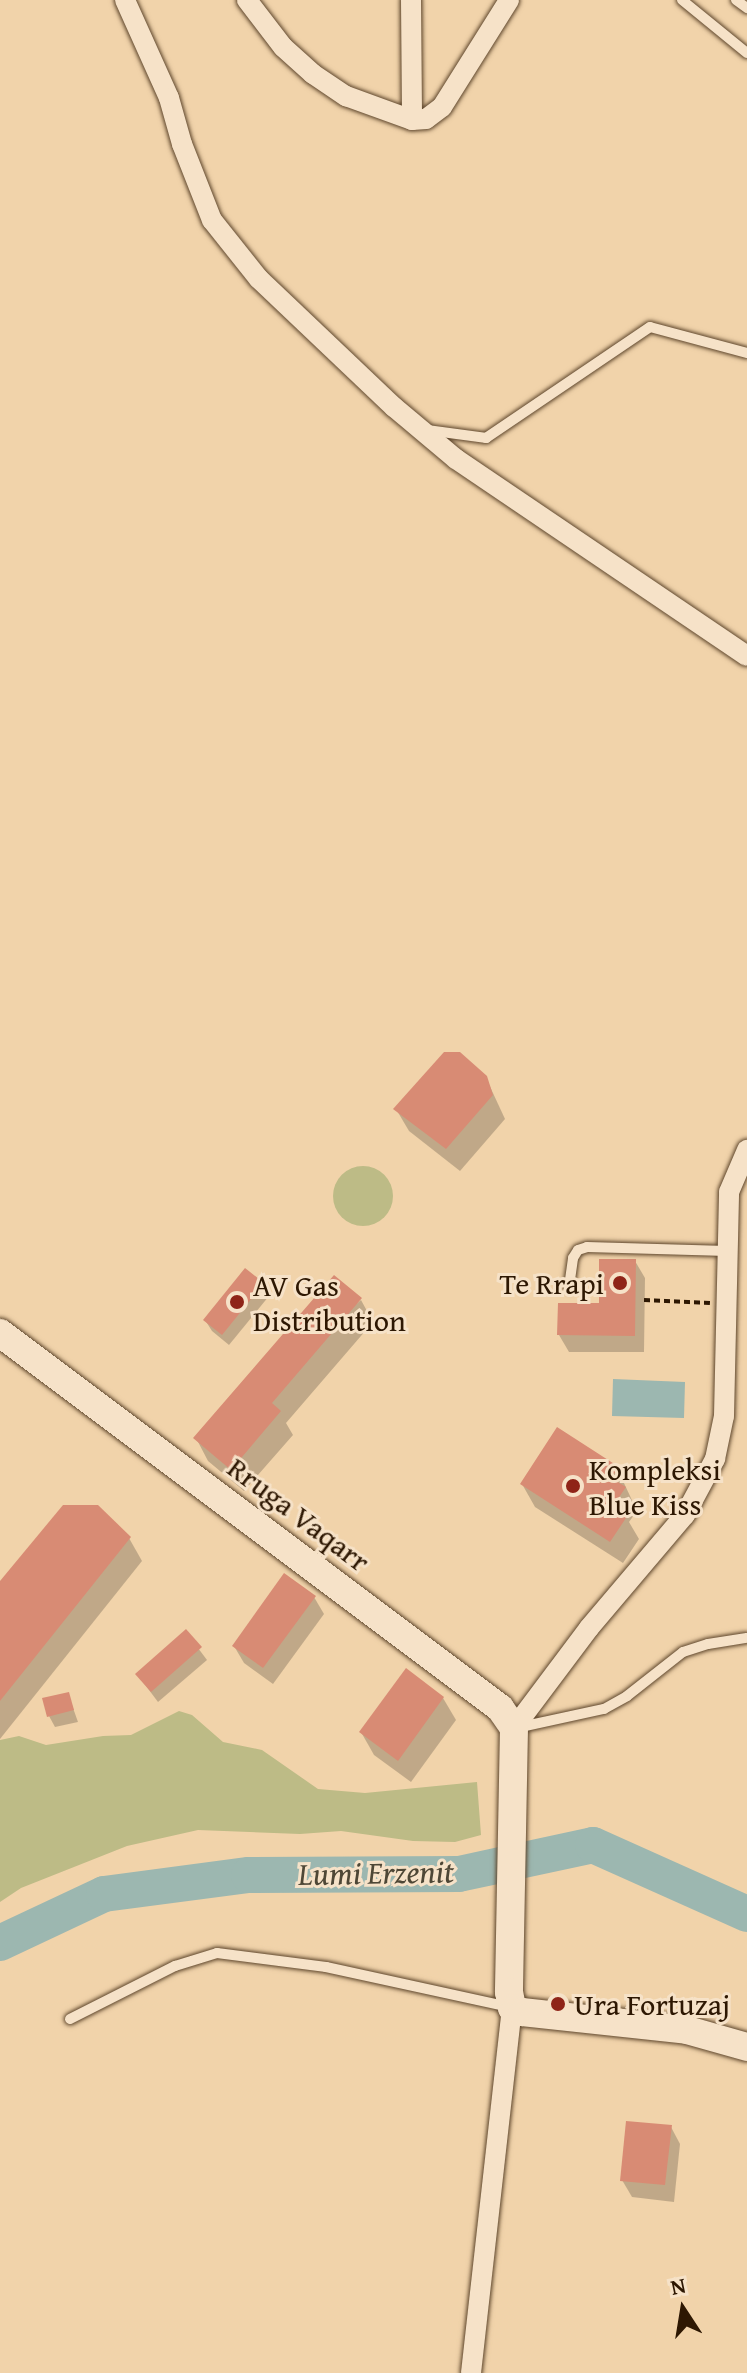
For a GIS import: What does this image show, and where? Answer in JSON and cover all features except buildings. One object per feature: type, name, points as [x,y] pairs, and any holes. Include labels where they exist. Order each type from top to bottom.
[{"type":"main road","name":"Rruga Vaqarr","points":[[0,1333],[473,1685],[500,1708],[514,1728]]},
{"type":"main road","points":[[514,1728],[510,2000],[522,2012],[687,2030],[747,2047]]},
{"type":"street","points":[[125,0],[169,98],[197,185],[212,220],[259,279],[456,459],[747,656]]},
{"type":"street","points":[[247,0],[283,47],[313,74],[346,96],[412,120],[426,119],[442,107],[509,0]]},
{"type":"street","points":[[411,0],[412,120]]},
{"type":"street","points":[[514,1728],[589,1628],[661,1546],[704,1484],[721,1438],[729,1192],[747,1150]]},
{"type":"street","points":[[471,2373],[510,2000]]},
{"type":"lane","points":[[682,0],[747,53]]},
{"type":"lane","points":[[736,0],[747,8]]},
{"type":"lane","points":[[421,429],[486,438],[650,327],[747,353]]},
{"type":"lane","points":[[569,1287],[573,1258],[578,1250],[587,1247],[727,1251]]},
{"type":"lane","points":[[514,1728],[604,1709],[627,1696],[683,1652],[747,1638]]},
{"type":"lane","points":[[70,2019],[175,1966],[217,1953],[326,1967],[510,2000]]},
{"type":"path","points":[[644,1300],[725,1303]]},
{"type":"shaded area","points":[[363,1166],[374,1168],[384,1175],[391,1185],[391,1207],[384,1217],[374,1224],[363,1226],[352,1224],[342,1217],[335,1207],[333,1196],[335,1185],[342,1175],[352,1168]]},
{"type":"shaded area","points":[[179,1711],[192,1715],[223,1742],[262,1750],[318,1789],[365,1793],[477,1782],[481,1835],[455,1842],[413,1841],[341,1831],[300,1834],[198,1830],[127,1846],[21,1888],[0,1902],[0,1740],[19,1736],[46,1745],[131,1735]]},
{"type":"water","points":[[613,1379],[685,1382],[684,1418],[612,1416]]},
{"type":"waterway","name":"Lumi Erzenit","points":[[0,1943],[104,1894],[249,1875],[459,1874],[593,1845],[747,1914]]},
{"type":"place","name":"Te Rrapi","points":[[620,1283]]},
{"type":"place","name":"AV Gas Distribution","points":[[237,1302]]},
{"type":"place","name":"Kompleksi Blue Kiss","points":[[573,1486]]},
{"type":"place","name":"Ura Fortuzaj","points":[[558,2004]]}]
